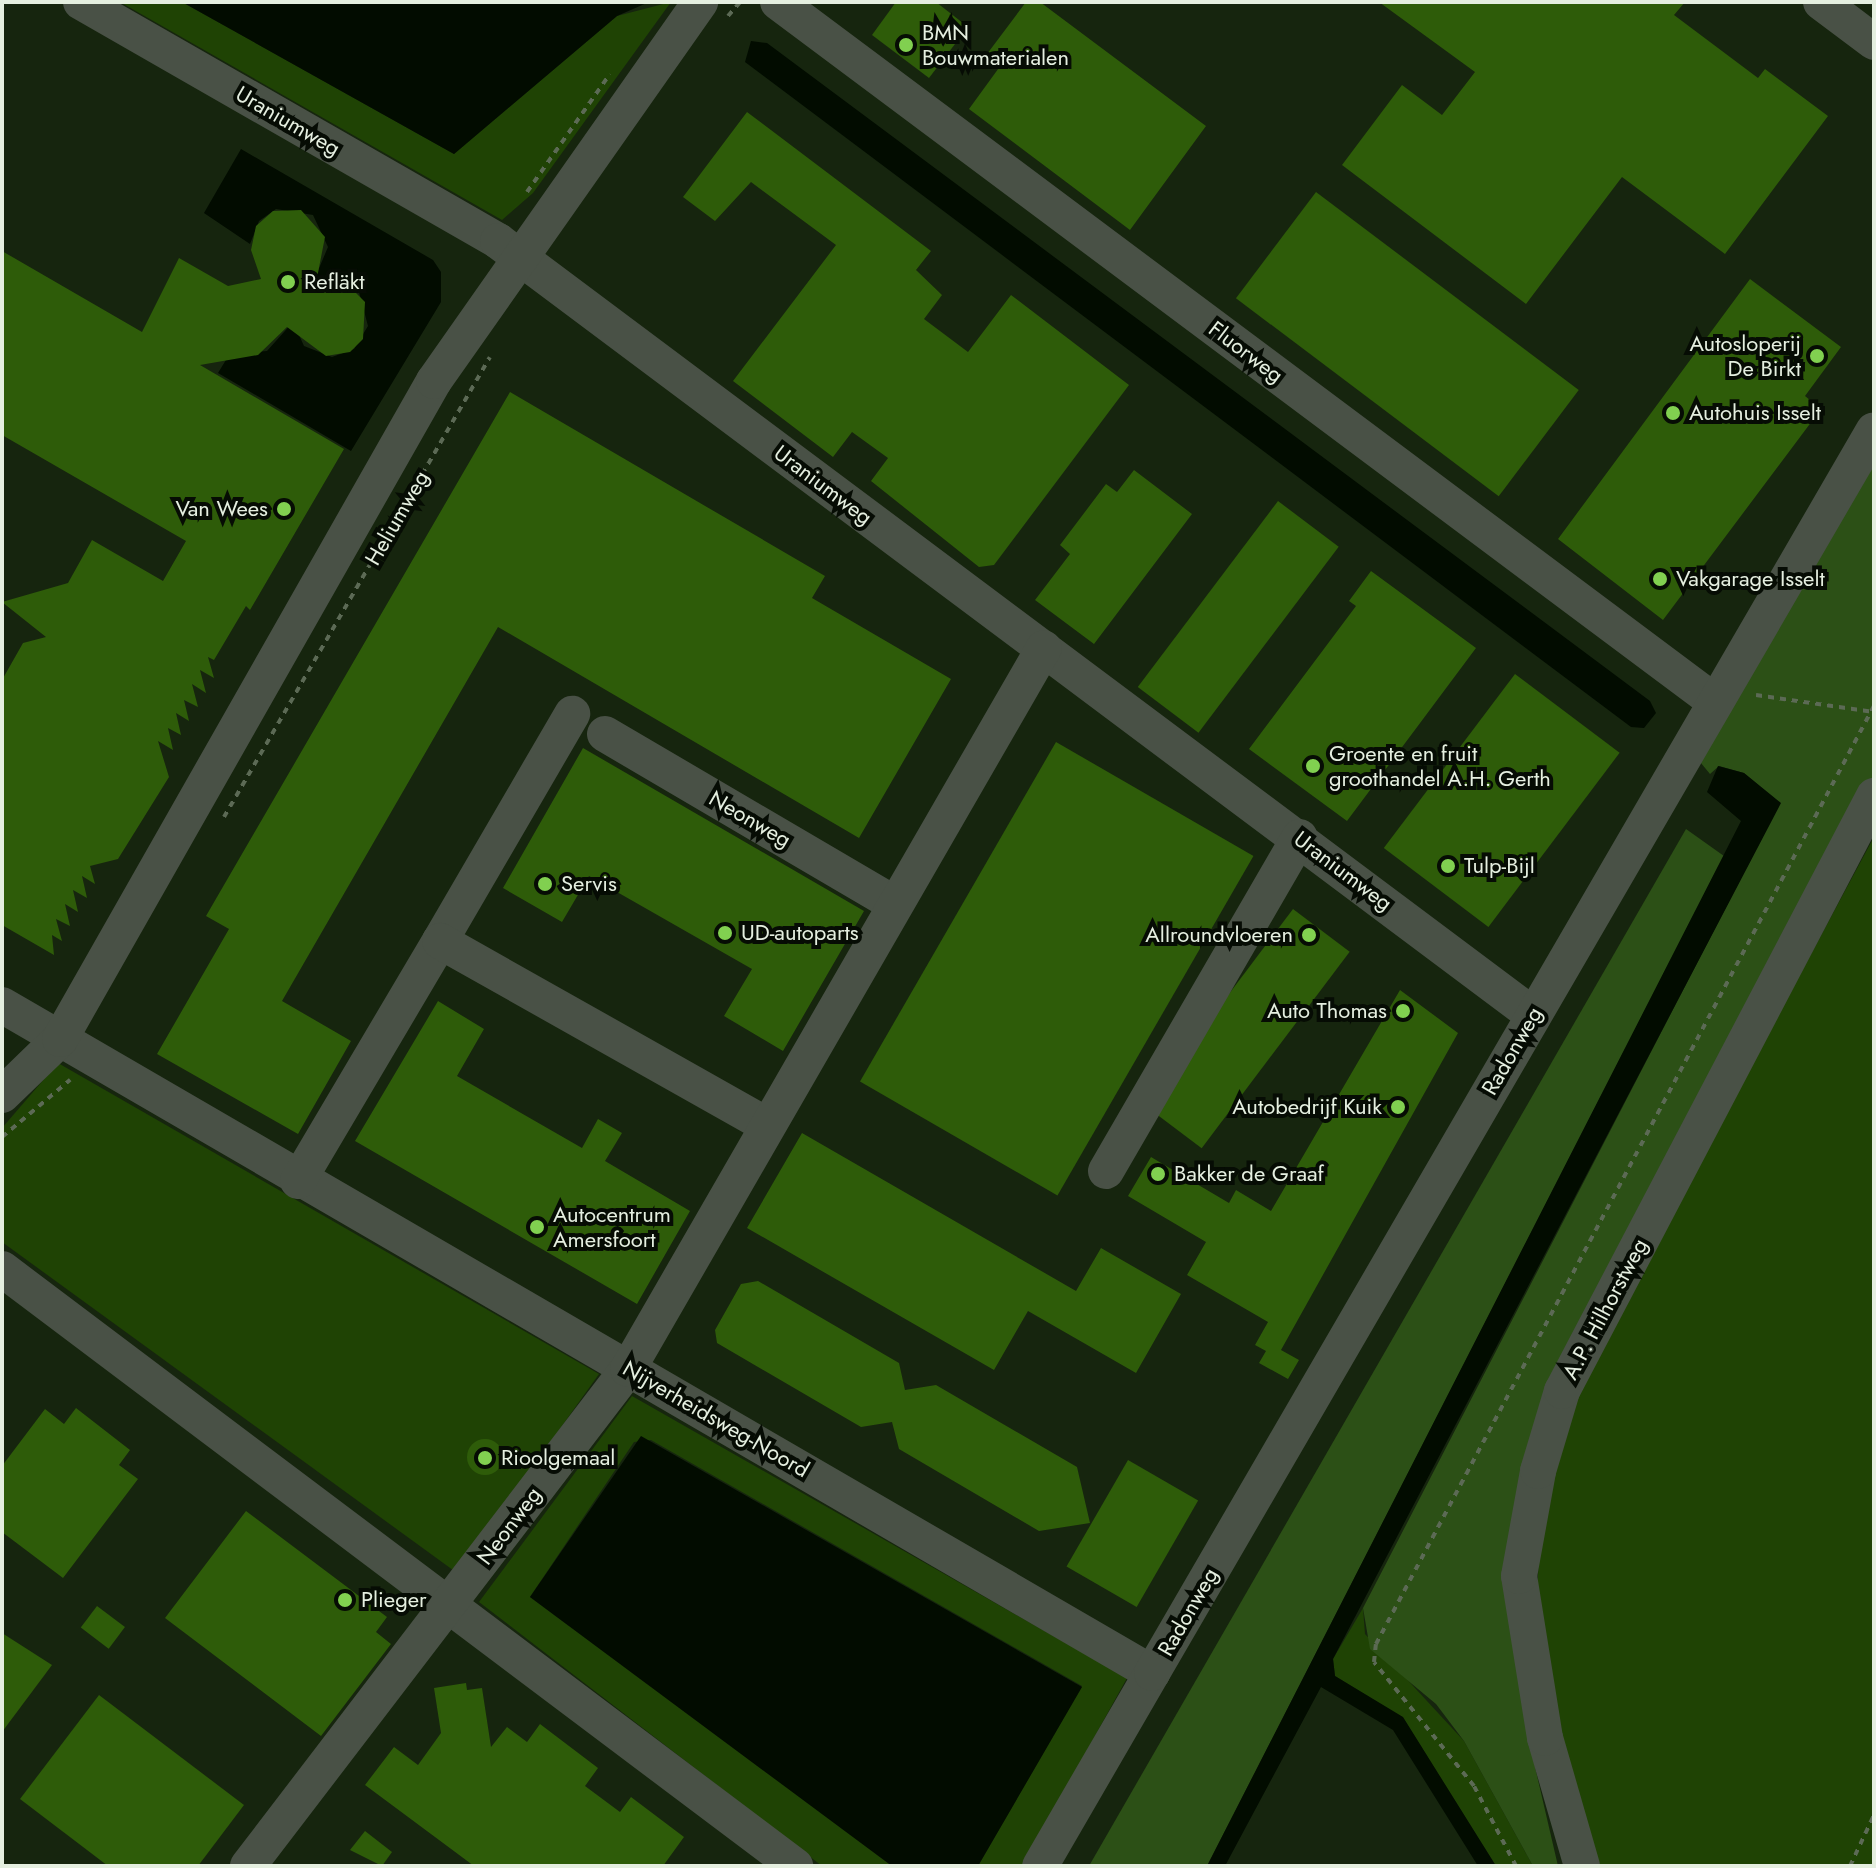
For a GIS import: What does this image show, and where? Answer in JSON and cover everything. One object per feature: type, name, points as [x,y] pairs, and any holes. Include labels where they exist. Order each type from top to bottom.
[{"type":"street","name":"Uraniumweg","points":[[81,2],[519,258],[1300,837],[1533,1015]]},
{"type":"street","name":"Fluorweg","points":[[778,2],[1715,702]]},
{"type":"street","points":[[1821,2],[1874,42]]},
{"type":"street","name":"Heliumweg","points":[[73,1046],[434,381],[519,258],[710,15]]},
{"type":"street","name":"Radonweg","points":[[1152,1673],[1874,430]]},
{"type":"street","name":"Neonweg","points":[[248,1866],[628,1369],[766,1125],[1044,648]]},
{"type":"street","points":[[298,1181],[572,714]]},
{"type":"street","name":"Neonweg","points":[[605,734],[895,904]]},
{"type":"street","name":"A.P. Hilhorstweg","points":[[1582,1866],[1539,1711],[1519,1576],[1538,1471],[1562,1391],[1874,796]]},
{"type":"street","points":[[1106,1171],[1300,837]]},
{"type":"street","points":[[440,941],[766,1125]]},
{"type":"street","name":"Nijverheidsweg-Noord","points":[[2,1005],[298,1181],[1152,1673]]},
{"type":"street","points":[[2,1095],[73,1046]]},
{"type":"street","points":[[2,1269],[795,1866]]},
{"type":"street","points":[[1040,1866],[1152,1673]]},
{"type":"path","points":[[710,15],[740,2]]},
{"type":"path","name":"Heliumweg","points":[[220,823],[495,349]]},
{"type":"path","points":[[1715,702],[1766,695],[1874,712]]},
{"type":"path","points":[[2,1137],[65,1087],[73,1046]]},
{"type":"path","points":[[1850,1866],[1874,1815]]},
{"type":"green space","points":[[120,2],[182,2],[454,154],[617,16],[671,2],[533,193],[502,220]]},
{"type":"green space","points":[[1874,450],[1874,786],[1526,1454],[1535,1767],[1558,1866],[1533,1866],[1464,1741],[1436,1704],[1370,1649],[1363,1608],[1780,803],[1744,773],[1719,766],[1710,774],[1696,757]]},
{"type":"green space","points":[[1686,829],[1724,856],[1207,1866],[1089,1866]]},
{"type":"green space","points":[[1874,837],[1874,1866],[1593,1866],[1544,1672],[1537,1600],[1540,1527],[1583,1377]]},
{"type":"green space","points":[[58,1063],[599,1374],[457,1573],[2,1242],[2,1128]]},
{"type":"green space","points":[[632,1396],[1127,1678],[1023,1866],[978,1866],[1082,1686],[651,1440],[634,1442],[530,1597],[892,1866],[822,1866],[479,1602]]},
{"type":"green space","points":[[1363,1608],[1365,1634],[1464,1741],[1533,1866],[1496,1866],[1403,1718],[1335,1676],[1333,1659]]},
{"type":"shaded area","points":[[182,2],[649,2],[617,16],[454,154]]},
{"type":"shaded area","points":[[751,41],[767,43],[1650,701],[1656,713],[1644,728],[1631,727],[745,62]]},
{"type":"shaded area","points":[[241,149],[433,260],[441,272],[441,302],[351,451],[218,373],[229,355],[267,351],[293,322],[304,346],[332,357],[354,349],[368,326],[359,292],[337,280],[312,285],[328,247],[313,215],[276,209],[259,221],[250,244],[204,213]]},
{"type":"shaded area","points":[[1718,766],[1744,773],[1781,803],[1333,1659],[1335,1676],[1403,1717],[1496,1866],[1478,1866],[1393,1730],[1321,1687],[1225,1866],[1207,1866],[1741,821],[1707,792]]},
{"type":"shaded area","points":[[641,1436],[1082,1687],[978,1866],[892,1866],[530,1597]]},
{"type":"building","points":[[896,2],[936,2],[968,27],[929,78],[872,35]]},
{"type":"building","points":[[1026,2],[1040,2],[1206,126],[1130,230],[969,109],[1001,65],[987,54]]},
{"type":"building","points":[[1379,2],[1685,2],[1674,15],[1758,78],[1765,69],[1828,116],[1725,254],[1622,177],[1526,304],[1342,165],[1402,85],[1442,115],[1475,72]]},
{"type":"building","points":[[747,112],[931,251],[916,270],[942,295],[924,319],[968,352],[1011,295],[1129,385],[994,565],[979,567],[871,481],[888,458],[852,432],[833,457],[733,381],[836,245],[751,182],[715,221],[683,197]]},
{"type":"building","points":[[1316,192],[1579,390],[1499,496],[1236,298]]},
{"type":"building","points":[[301,210],[325,237],[317,278],[349,286],[365,302],[363,339],[350,352],[326,356],[287,327],[258,355],[200,365],[344,449],[250,610],[246,606],[214,660],[208,657],[214,678],[200,670],[206,693],[192,684],[198,707],[184,700],[189,721],[176,713],[181,735],[168,728],[173,750],[158,741],[169,777],[118,859],[90,866],[95,884],[82,876],[87,898],[73,890],[78,912],[65,904],[70,926],[56,919],[62,941],[52,935],[54,955],[2,925],[2,680],[23,643],[46,637],[2,602],[68,583],[92,540],[163,581],[186,541],[2,435],[2,251],[142,332],[179,258],[228,286],[261,279],[251,250],[256,226],[273,211]]},
{"type":"building","points":[[1750,279],[1841,347],[1805,396],[1821,409],[1663,620],[1558,539]]},
{"type":"building","points":[[510,392],[825,576],[812,598],[951,679],[859,838],[498,627],[282,1001],[351,1041],[298,1134],[157,1054],[229,929],[206,916]]},
{"type":"building","points":[[1134,470],[1192,514],[1094,644],[1035,600],[1070,554],[1060,545],[1106,484],[1117,492]]},
{"type":"building","points":[[1278,501],[1339,547],[1198,733],[1138,687]]},
{"type":"building","points":[[1371,571],[1476,648],[1347,821],[1249,749],[1356,606],[1349,601]]},
{"type":"building","points":[[1515,674],[1620,753],[1488,927],[1384,848]]},
{"type":"building","points":[[1056,742],[1253,856],[1057,1195],[860,1081]]},
{"type":"building","points":[[583,748],[864,911],[783,1051],[724,1016],[752,969],[589,876],[562,922],[503,888]]},
{"type":"building","points":[[1293,909],[1350,952],[1202,1148],[1145,1105]]},
{"type":"building","points":[[1400,990],[1458,1033],[1281,1350],[1299,1360],[1288,1379],[1259,1363],[1266,1351],[1255,1345],[1268,1322],[1187,1275],[1206,1242],[1128,1196],[1151,1157],[1229,1203],[1236,1190],[1271,1211]]},
{"type":"building","points":[[438,1001],[484,1029],[457,1076],[582,1148],[598,1119],[622,1133],[605,1161],[690,1211],[637,1304],[355,1141]]},
{"type":"building","points":[[802,1133],[1076,1291],[1101,1248],[1181,1294],[1136,1373],[1028,1311],[994,1370],[747,1228]]},
{"type":"building","points":[[758,1281],[899,1363],[905,1390],[936,1385],[1077,1467],[1090,1523],[1039,1531],[899,1449],[892,1422],[861,1427],[717,1343],[715,1330],[741,1284]]},
{"type":"building","points":[[76,1408],[130,1450],[119,1465],[138,1479],[63,1578],[2,1532],[2,1466],[45,1409],[64,1424]]},
{"type":"building","name":"Rioolgemaal","points":[[485,1439],[497,1445],[503,1457],[497,1469],[485,1475],[473,1469],[467,1457],[473,1445]]},
{"type":"building","points":[[1128,1460],[1198,1500],[1137,1607],[1066,1567]]},
{"type":"building","points":[[246,1511],[387,1617],[376,1632],[391,1644],[321,1736],[165,1618]]},
{"type":"building","points":[[97,1606],[125,1627],[109,1649],[81,1628]]},
{"type":"building","points":[[2,1633],[52,1665],[2,1732]]},
{"type":"building","points":[[466,1683],[467,1690],[482,1688],[491,1747],[507,1727],[527,1742],[540,1724],[598,1768],[585,1786],[620,1812],[631,1797],[684,1837],[663,1866],[474,1866],[365,1785],[394,1747],[418,1765],[441,1733],[434,1688]]},
{"type":"building","points":[[99,1695],[244,1805],[198,1866],[108,1866],[20,1799]]},
{"type":"building","points":[[365,1831],[392,1852],[382,1866],[350,1850]]},
{"type":"place","name":"BMN Bouwmaterialen","points":[[906,45]]},
{"type":"place","name":"Refläkt","points":[[288,282]]},
{"type":"place","name":"Autosloperij De Birkt","points":[[1817,356]]},
{"type":"place","name":"Autohuis Isselt","points":[[1673,413]]},
{"type":"place","name":"Van Wees","points":[[284,509]]},
{"type":"place","name":"Vakgarage Isselt","points":[[1660,579]]},
{"type":"place","name":"Groente en fruit groothandel A.H. Gerth","points":[[1313,766]]},
{"type":"place","name":"Tulp-Bijl","points":[[1448,866]]},
{"type":"place","name":"Servis","points":[[545,884]]},
{"type":"place","name":"UD-autoparts","points":[[725,933]]},
{"type":"place","name":"Allroundvloeren","points":[[1309,935]]},
{"type":"place","name":"Auto Thomas","points":[[1403,1011]]},
{"type":"place","name":"Autobedrijf Kuik","points":[[1398,1107]]},
{"type":"place","name":"Bakker de Graaf","points":[[1158,1174]]},
{"type":"place","name":"Autocentrum Amersfoort","points":[[537,1227]]},
{"type":"place","name":"Rioolgemaal","points":[[485,1458]]},
{"type":"place","name":"Plieger","points":[[345,1600]]}]
